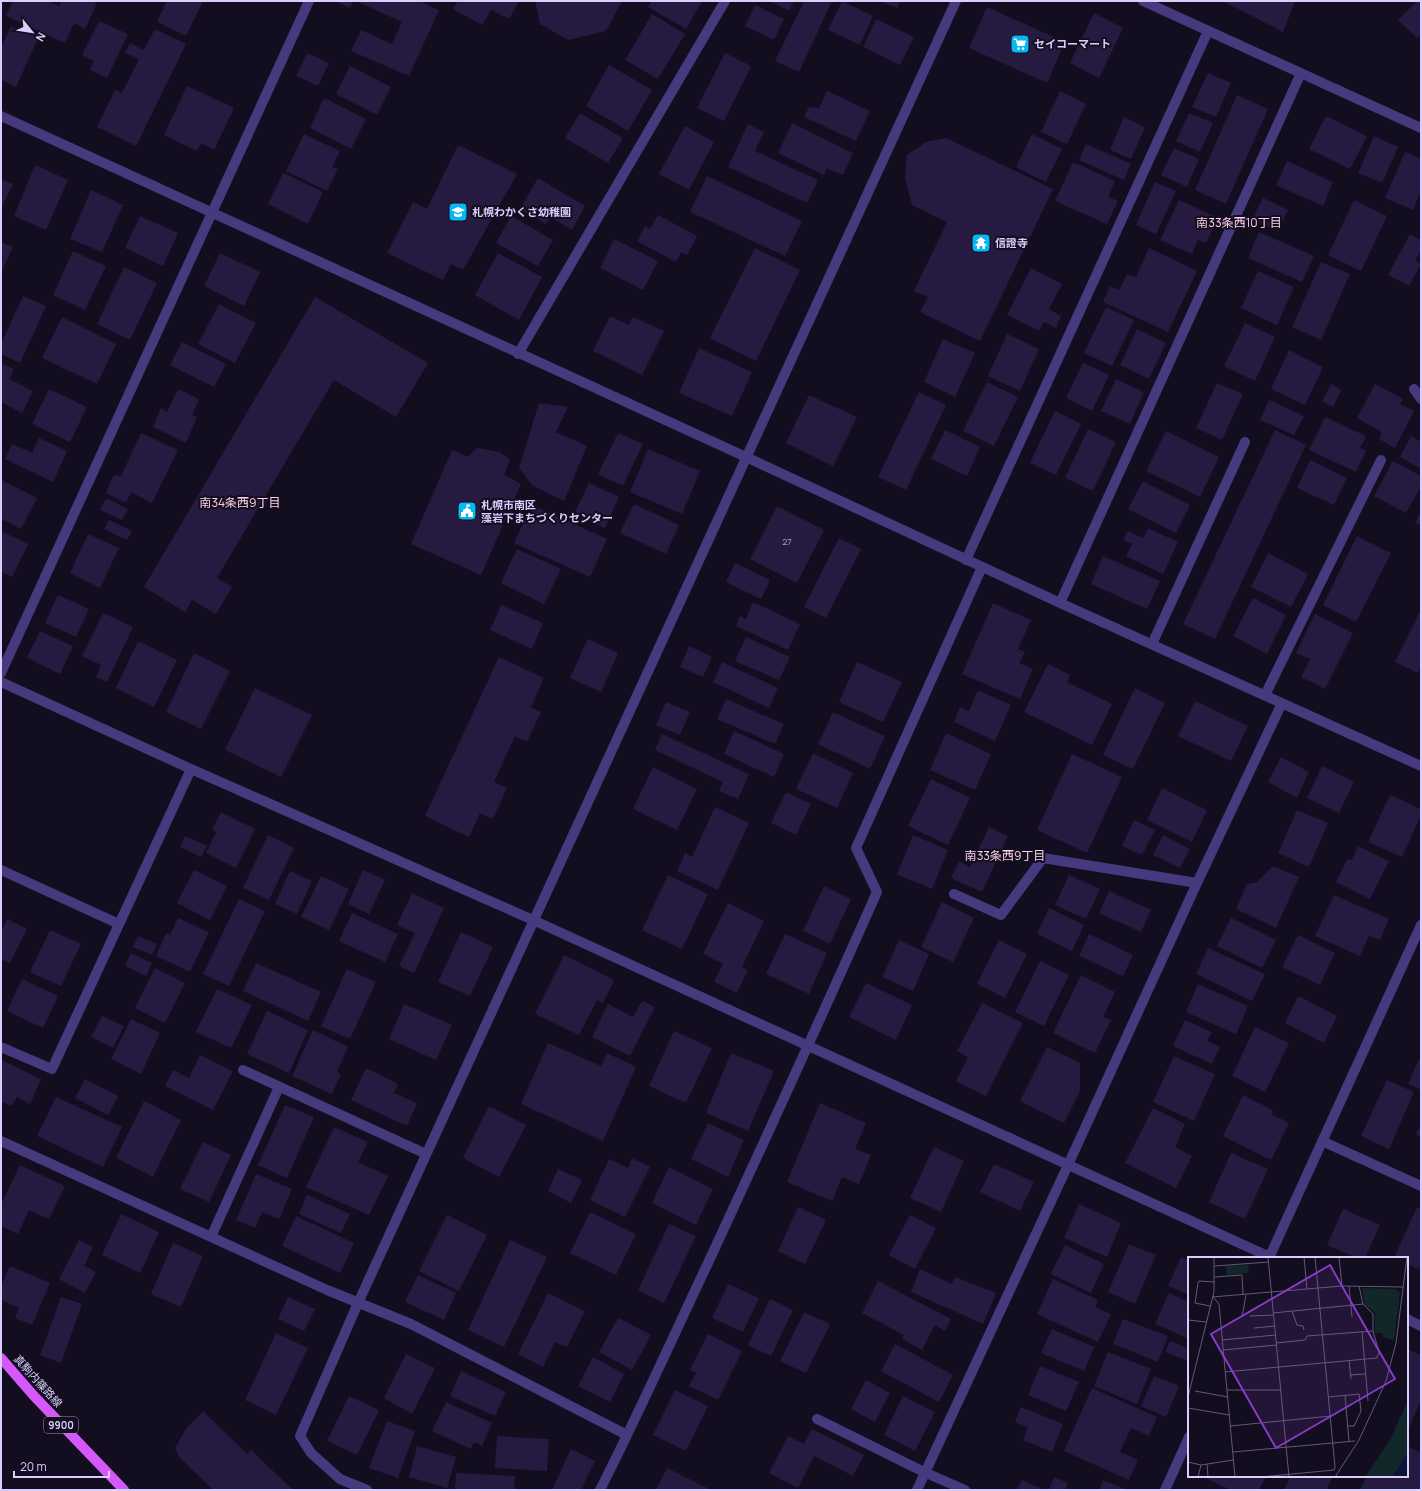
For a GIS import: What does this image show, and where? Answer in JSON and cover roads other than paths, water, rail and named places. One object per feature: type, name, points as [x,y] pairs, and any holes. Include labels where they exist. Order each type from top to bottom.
[{"type":"main road","name":"真駒内篠路線","points":[[1,1358],[34,1396],[124,1490]]},
{"type":"street","points":[[1,673],[309,1]]},
{"type":"street","points":[[518,354],[725,1]]},
{"type":"street","points":[[367,1490],[340,1479],[311,1453],[300,1436],[358,1302],[956,1]]},
{"type":"street","points":[[1143,1],[1421,128]]},
{"type":"street","points":[[966,560],[1208,31]]},
{"type":"street","points":[[1060,603],[1301,73]]},
{"type":"street","points":[[1,116],[518,354],[746,457],[966,560],[1421,766]]},
{"type":"street","points":[[1414,389],[1421,399]]},
{"type":"street","points":[[1152,644],[1245,442]]},
{"type":"street","points":[[1265,695],[1381,460]]},
{"type":"street","points":[[600,1490],[808,1045],[877,892],[856,848],[982,567]]},
{"type":"street","points":[[1,682],[191,769],[533,920],[1268,1257]]},
{"type":"street","points":[[917,1490],[1197,883],[1282,703]]},
{"type":"street","points":[[1,1047],[52,1069],[191,769]]},
{"type":"street","points":[[954,894],[1001,915],[1043,858],[1197,883]]},
{"type":"street","points":[[1,870],[119,924]]},
{"type":"street","points":[[1270,1257],[1421,925]]},
{"type":"street","points":[[243,1070],[426,1154]]},
{"type":"street","points":[[212,1237],[279,1086]]},
{"type":"street","points":[[1,1141],[212,1237],[411,1324],[627,1435]]},
{"type":"street","points":[[1322,1141],[1421,1186]]},
{"type":"street","points":[[1408,1320],[1421,1326]]},
{"type":"street","points":[[817,1419],[924,1472],[965,1490]]},
{"type":"street","points":[[1167,1490],[1188,1439]]},
{"type":"place","name":"セイコーマート","points":[[1020,44]]},
{"type":"place","name":"札幌わかくさ幼稚園","points":[[458,212]]},
{"type":"place","name":"信證寺","points":[[981,243]]},
{"type":"place","name":"札幌市南区 藻岩下まちづくりセンター","points":[[467,511]]},
{"type":"district","name":"南33条西10丁目","points":[[1239,223]]},
{"type":"district","name":"南34条西9丁目","points":[[240,503]]},
{"type":"district","name":"南33条西9丁目","points":[[1005,856]]}]
